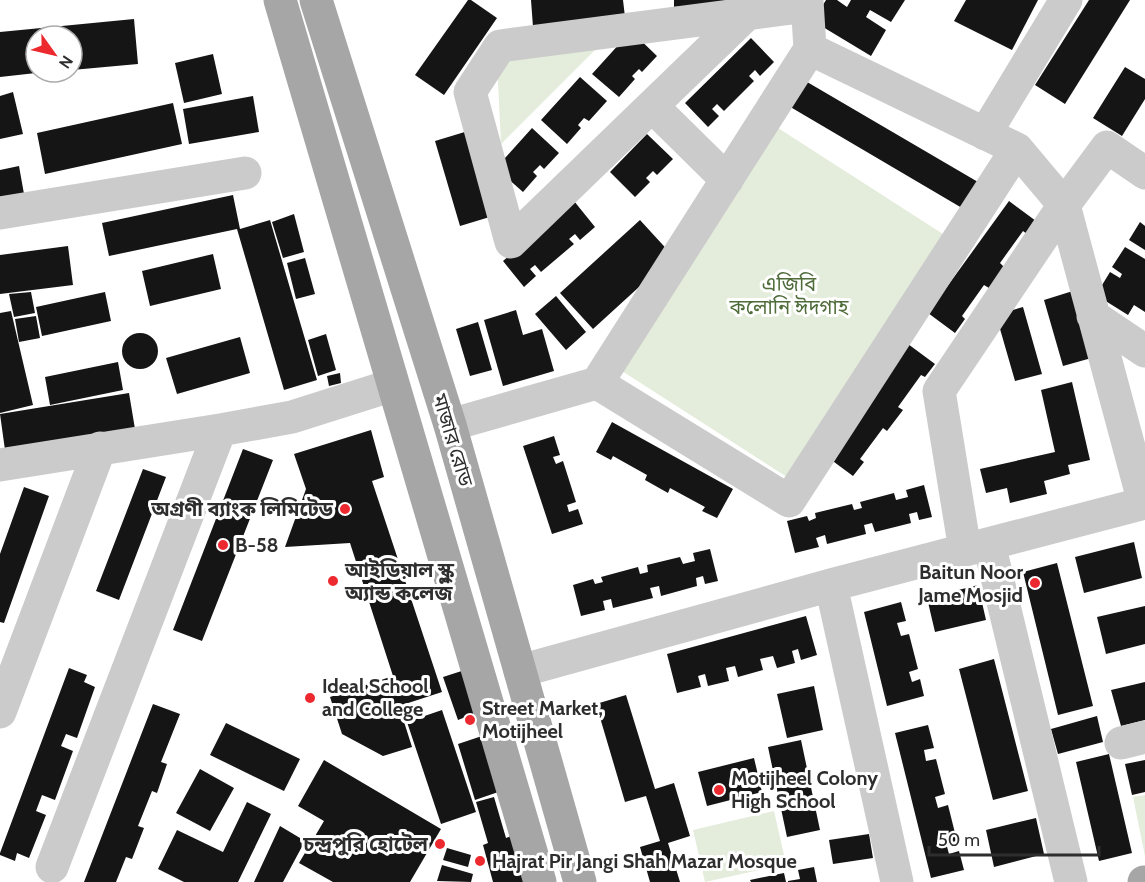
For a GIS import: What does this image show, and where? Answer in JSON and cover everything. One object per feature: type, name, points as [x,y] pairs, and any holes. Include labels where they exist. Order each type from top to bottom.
[{"type":"main road","name":"মাজার রোড","points":[[280,0],[540,882]]},
{"type":"main road","name":"মাজার রোড","points":[[316,0],[450,425],[580,882]]},
{"type":"street","points":[[985,134],[1066,0]]},
{"type":"street","points":[[450,425],[597,383],[810,49],[807,3],[747,14],[500,46],[470,92],[511,242],[747,14]]},
{"type":"street","points":[[520,671],[831,585],[1144,503],[1064,205],[1017,149],[810,49]]},
{"type":"street","points":[[652,106],[727,180]]},
{"type":"street","points":[[1071,882],[977,547],[939,391],[1064,205],[1107,147],[1145,173]]},
{"type":"street","points":[[597,383],[789,501],[1017,149]]},
{"type":"street","points":[[0,213],[245,173]]},
{"type":"street","points":[[1094,316],[1145,351]]},
{"type":"street","points":[[0,465],[292,417],[393,385]]},
{"type":"street","points":[[52,867],[220,430]]},
{"type":"street","points":[[0,712],[100,448]]},
{"type":"street","points":[[831,585],[897,882]]},
{"type":"green space","points":[[607,38],[501,144],[497,62]]},
{"type":"green space","name":"এজিবি কলোনি ঈদগাহ","points":[[778,128],[946,236],[790,479],[622,371]]},
{"type":"green space","points":[[1145,795],[1145,856],[1133,797]]},
{"type":"green space","points":[[774,811],[786,864],[705,882],[693,830]]},
{"type":"building","points":[[468,0],[497,18],[444,95],[415,75]]},
{"type":"building","points":[[531,0],[623,0],[625,17],[533,27]]},
{"type":"building","points":[[674,0],[773,0],[674,7]]},
{"type":"building","points":[[826,0],[837,0],[847,7],[851,0],[905,0],[891,22],[870,10],[866,17],[886,30],[871,56],[813,21]]},
{"type":"building","points":[[966,0],[1038,0],[1012,50],[954,21]]},
{"type":"building","points":[[1089,0],[1130,0],[1065,104],[1035,85]]},
{"type":"building","points":[[134,19],[138,64],[84,69],[82,24]]},
{"type":"building","points":[[24,30],[24,74],[0,77],[0,32]]},
{"type":"building","points":[[631,31],[657,56],[642,72],[639,69],[632,76],[635,79],[619,97],[592,74]]},
{"type":"building","points":[[751,38],[774,62],[760,76],[755,70],[749,76],[754,81],[724,111],[717,104],[712,109],[719,116],[708,127],[685,103]]},
{"type":"building","points":[[213,54],[222,94],[184,103],[175,63]]},
{"type":"building","points":[[1125,67],[1145,79],[1145,99],[1122,136],[1093,118]]},
{"type":"building","points":[[580,77],[607,101],[589,121],[584,118],[578,125],[581,128],[567,144],[541,120]]},
{"type":"building","points":[[802,79],[978,182],[962,208],[787,105]]},
{"type":"building","points":[[13,92],[23,134],[0,139],[0,96]]},
{"type":"building","points":[[253,96],[259,132],[189,144],[183,109]]},
{"type":"building","points":[[173,103],[182,144],[45,174],[37,133]]},
{"type":"building","points":[[532,128],[559,153],[544,169],[540,165],[533,172],[537,176],[523,192],[496,168]]},
{"type":"building","points":[[468,131],[493,216],[460,226],[435,141]]},
{"type":"building","points":[[647,134],[673,159],[657,175],[653,171],[646,178],[650,182],[635,197],[610,172]]},
{"type":"building","points":[[19,166],[24,194],[0,199],[0,170]]},
{"type":"building","points":[[233,195],[240,229],[270,220],[317,380],[284,390],[237,229],[109,256],[102,223]]},
{"type":"building","points":[[574,201],[595,227],[580,240],[575,234],[569,239],[574,244],[541,272],[535,265],[530,269],[536,276],[524,287],[503,261]]},
{"type":"building","points":[[1009,201],[1036,221],[1027,234],[1023,231],[1000,263],[1004,267],[989,288],[984,285],[962,316],[965,319],[955,333],[928,313]]},
{"type":"building","points":[[294,214],[304,252],[283,258],[272,222]]},
{"type":"building","points":[[640,220],[673,256],[593,329],[560,293]]},
{"type":"building","points":[[1140,222],[1145,226],[1145,250],[1129,240]]},
{"type":"building","points":[[68,246],[73,285],[0,294],[0,255]]},
{"type":"building","points":[[1125,247],[1145,259],[1145,312],[1134,305],[1128,315],[1096,295],[1110,272],[1120,278],[1122,274],[1112,267]]},
{"type":"building","points":[[213,254],[221,289],[150,306],[142,271]]},
{"type":"building","points":[[305,258],[315,294],[296,299],[287,263]]},
{"type":"building","points":[[1076,290],[1095,357],[1063,366],[1044,300]]},
{"type":"building","points":[[31,292],[35,313],[14,317],[9,294]]},
{"type":"building","points":[[105,292],[111,321],[42,336],[36,307]]},
{"type":"building","points":[[556,296],[586,332],[566,350],[535,314]]},
{"type":"building","points":[[1023,307],[1042,374],[1015,381],[996,315]]},
{"type":"building","points":[[516,310],[523,335],[542,329],[554,371],[503,386],[484,320]]},
{"type":"building","points":[[11,311],[33,405],[0,413],[0,313]]},
{"type":"building","points":[[36,316],[40,338],[19,342],[15,319]]},
{"type":"building","points":[[478,322],[492,370],[470,376],[456,329]]},
{"type":"building","points":[[140,333],[153,338],[158,351],[153,364],[140,369],[127,364],[122,351],[127,338]]},
{"type":"building","points":[[326,334],[336,370],[318,376],[308,340]]},
{"type":"building","points":[[240,337],[250,373],[177,394],[166,358]]},
{"type":"building","points":[[908,344],[935,364],[925,377],[921,375],[898,407],[903,410],[887,431],[883,428],[860,459],[864,462],[853,476],[826,456]]},
{"type":"building","points":[[118,362],[123,390],[50,405],[45,377]]},
{"type":"building","points":[[340,373],[341,383],[329,386],[327,376]]},
{"type":"building","points":[[1072,382],[1090,460],[1068,465],[1070,474],[1044,481],[1047,494],[1010,503],[1007,488],[986,493],[980,469],[1055,452],[1041,390]]},
{"type":"building","points":[[129,393],[135,429],[5,450],[0,414]]},
{"type":"building","points":[[612,422],[733,489],[717,518],[702,511],[705,507],[670,488],[668,493],[645,480],[647,475],[613,456],[611,460],[596,452]]},
{"type":"building","points":[[371,430],[384,477],[372,481],[442,692],[399,706],[412,747],[383,756],[342,734],[330,697],[393,676],[350,543],[285,547],[306,489],[294,454]]},
{"type":"building","points":[[554,436],[560,455],[553,457],[556,464],[563,461],[576,502],[567,505],[569,512],[578,509],[583,524],[552,534],[523,446]]},
{"type":"building","name":"B-58","points":[[243,449],[273,460],[202,641],[173,630]]},
{"type":"building","points":[[143,469],[166,477],[119,600],[96,591]]},
{"type":"building","points":[[924,485],[932,517],[919,520],[917,512],[909,514],[911,523],[875,532],[872,523],[864,525],[866,534],[827,544],[825,535],[816,538],[819,547],[795,553],[787,521],[807,516],[809,521],[816,518],[815,513],[852,504],[854,510],[862,508],[860,502],[894,493],[896,500],[908,497],[906,490]]},
{"type":"building","points":[[24,487],[49,496],[4,623],[0,622],[0,554]]},
{"type":"building","points":[[1134,542],[1142,578],[1084,593],[1075,557]]},
{"type":"building","points":[[710,549],[718,581],[705,584],[703,576],[696,578],[697,586],[661,596],[659,586],[650,588],[653,598],[613,608],[611,599],[603,601],[605,610],[581,616],[573,585],[593,579],[595,584],[603,582],[601,577],[638,567],[640,574],[648,572],[647,565],[680,557],[683,564],[695,561],[693,553]]},
{"type":"building","points":[[1057,563],[1093,706],[1058,715],[1023,572]]},
{"type":"building","points":[[978,585],[986,620],[935,632],[927,598]]},
{"type":"building","points":[[901,602],[906,621],[897,623],[901,636],[909,634],[918,669],[909,672],[912,682],[920,679],[924,696],[887,706],[864,612]]},
{"type":"building","points":[[1145,606],[1145,644],[1106,654],[1097,617]]},
{"type":"building","points":[[806,616],[817,655],[801,660],[798,649],[792,651],[795,663],[777,668],[773,656],[760,659],[763,670],[738,677],[735,666],[726,668],[729,681],[708,686],[705,674],[698,676],[701,687],[677,693],[667,654]]},
{"type":"building","points":[[994,659],[1028,791],[993,800],[959,669]]},
{"type":"building","points":[[69,668],[87,675],[84,682],[95,687],[77,738],[66,734],[61,746],[73,751],[55,800],[42,795],[36,811],[46,815],[29,858],[17,853],[15,861],[0,853]]},
{"type":"building","points":[[471,668],[486,709],[458,720],[443,677]]},
{"type":"building","points":[[1145,682],[1145,720],[1121,726],[1111,690]]},
{"type":"building","points":[[814,686],[823,730],[787,738],[777,694]]},
{"type":"building","points":[[626,695],[655,789],[674,783],[690,836],[668,843],[680,882],[650,882],[640,847],[660,841],[646,796],[625,802],[596,704]]},
{"type":"building","points":[[153,704],[180,714],[161,762],[167,764],[157,793],[152,791],[138,826],[144,828],[132,859],[126,857],[116,882],[84,882]]},
{"type":"building","points":[[442,710],[476,812],[441,824],[407,722]]},
{"type":"building","points":[[1097,716],[1103,742],[1058,754],[1051,729]]},
{"type":"building","points":[[226,723],[300,759],[284,791],[210,755]]},
{"type":"building","points":[[928,725],[934,748],[924,750],[926,761],[936,759],[945,794],[935,797],[938,808],[948,805],[957,841],[946,843],[949,854],[959,851],[964,870],[931,878],[895,733]]},
{"type":"building","points":[[491,733],[510,788],[475,800],[458,744]]},
{"type":"building","points":[[801,740],[820,830],[787,837],[768,747]]},
{"type":"building","points":[[1109,754],[1132,853],[1099,861],[1076,762]]},
{"type":"building","points":[[754,758],[762,792],[707,806],[698,772]]},
{"type":"building","points":[[324,760],[441,829],[410,882],[333,882],[299,863],[324,821],[298,806]]},
{"type":"building","points":[[1145,760],[1145,792],[1132,795],[1125,764]]},
{"type":"building","points":[[200,769],[234,788],[210,831],[176,813]]},
{"type":"building","points":[[494,797],[506,838],[511,836],[524,882],[493,882],[483,845],[488,843],[476,802]]},
{"type":"building","points":[[247,802],[271,814],[238,882],[184,882],[158,869],[177,830],[223,852]]},
{"type":"building","points":[[1036,818],[1044,854],[994,867],[986,830]]},
{"type":"building","points":[[280,826],[305,841],[283,882],[254,882]]},
{"type":"building","points":[[869,834],[873,858],[833,864],[829,840]]},
{"type":"building","points":[[447,848],[471,855],[468,867],[443,860]]},
{"type":"building","points":[[442,865],[473,874],[471,882],[437,881]]},
{"type":"building","points":[[814,867],[817,882],[788,882],[800,879],[798,870]]},
{"type":"building","points":[[784,873],[786,882],[751,882],[750,880]]},
{"type":"place","name":"অগ্রণী ব্যাংক লিমিটেড","points":[[345,509]]},
{"type":"place","name":"B-58","points":[[223,545]]},
{"type":"place","name":"আইডিয়াল স্কুল অ্যান্ড কলেজ","points":[[333,581]]},
{"type":"place","name":"Baitun Noor Jame Mosjid","points":[[1035,583]]},
{"type":"place","name":"Ideal School and College","points":[[310,698]]},
{"type":"place","name":"Street Market, Motijheel","points":[[470,720]]},
{"type":"place","name":"Motijheel Colony High School","points":[[719,790]]},
{"type":"place","name":"চন্দ্রপুরি হোটেল","points":[[440,844]]},
{"type":"place","name":"Hajrat Pir Jangi Shah Mazar Mosque","points":[[480,861]]}]
